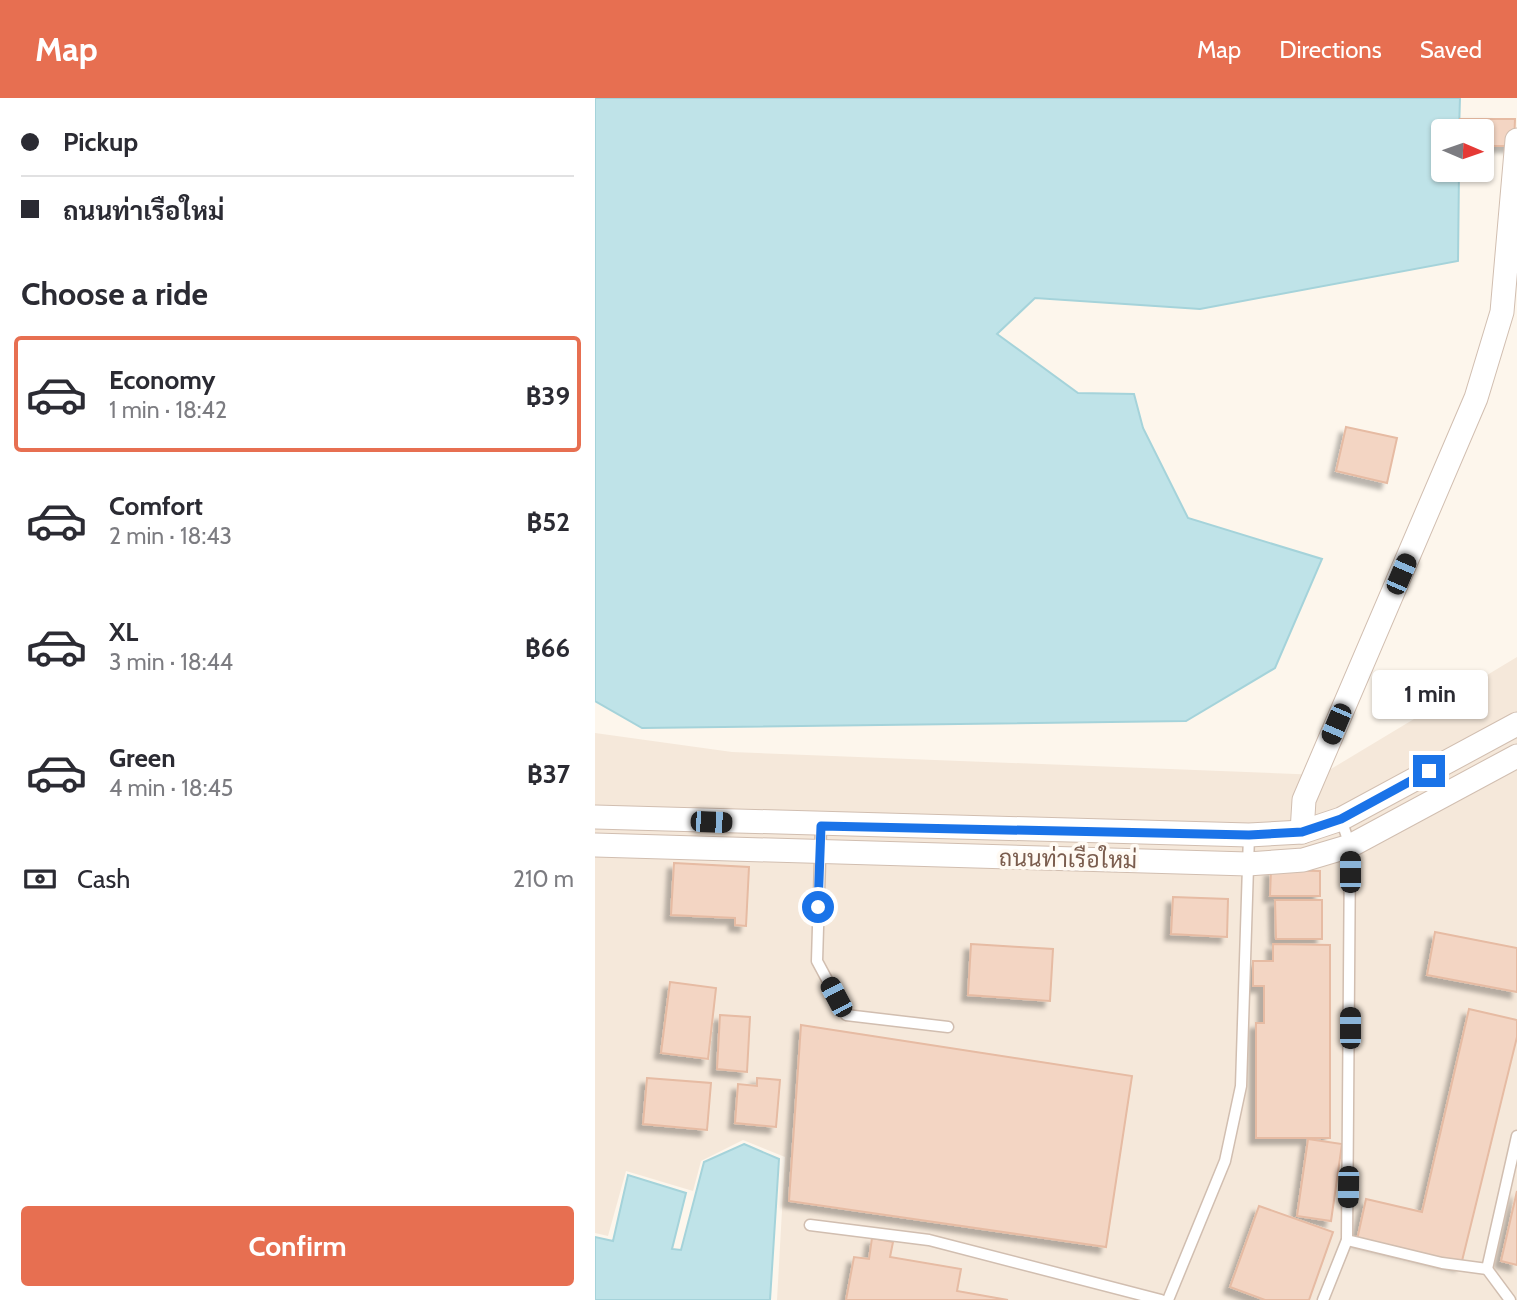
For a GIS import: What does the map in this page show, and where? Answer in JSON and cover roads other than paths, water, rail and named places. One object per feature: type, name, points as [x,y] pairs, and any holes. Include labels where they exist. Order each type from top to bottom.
[{"type":"street","points":[[1302,832],[1304,800],[1476,398],[1510,312],[1517,140]]},
{"type":"street","name":"ถนนท่าเรือใหม่","points":[[596,834],[821,826],[1249,835],[1302,832],[1341,819],[1517,724]]},
{"type":"street","name":"ถนนท่าเรือใหม่","points":[[596,834],[820,853],[1248,863],[1303,860],[1350,846],[1517,756]]},
{"type":"lane","points":[[1324,1300],[1347,1240],[1350,846],[1341,819]]},
{"type":"lane","points":[[821,826],[817,961],[846,1015],[948,1027]]},
{"type":"lane","points":[[1168,1300],[1225,1161],[1241,1086],[1249,835]]},
{"type":"lane","points":[[1487,1269],[1517,1136]]},
{"type":"lane","points":[[810,1225],[929,1240],[1161,1300]]},
{"type":"lane","points":[[1347,1240],[1442,1263],[1487,1269],[1510,1300]]},
{"type":"water","points":[[595,98],[1460,98],[1459,119],[1431,119],[1431,182],[1459,182],[1458,261],[1200,309],[1035,298],[997,334],[1078,393],[1134,394],[1143,428],[1188,518],[1322,559],[1275,668],[1186,721],[642,728],[595,701]]},
{"type":"water","points":[[744,1144],[779,1159],[770,1300],[595,1300],[595,1237],[613,1241],[628,1175],[686,1193],[672,1249],[681,1250],[704,1162]]}]
